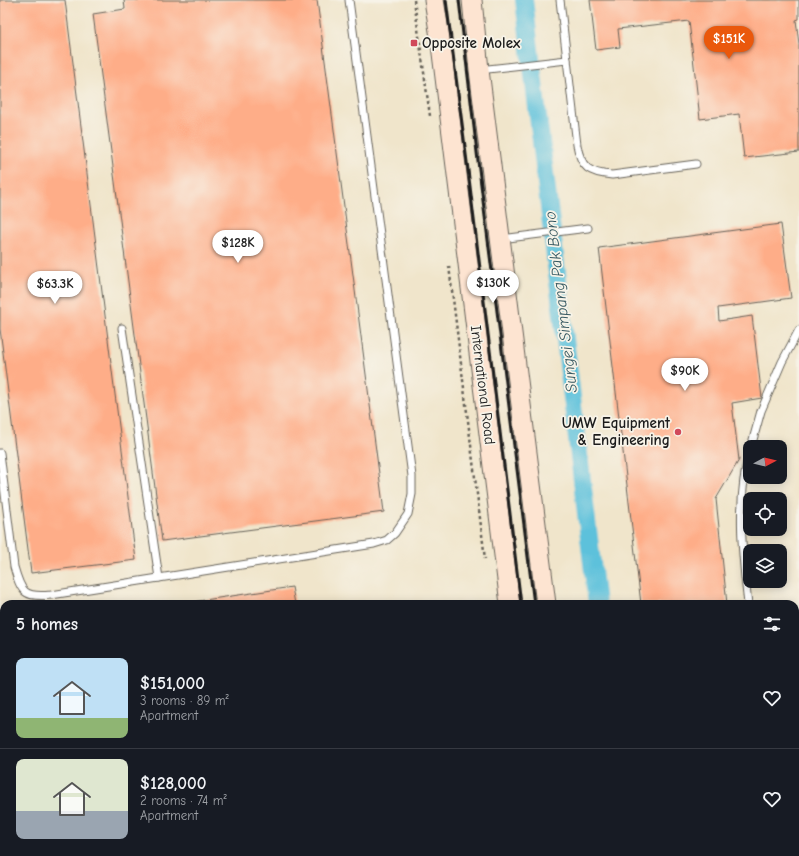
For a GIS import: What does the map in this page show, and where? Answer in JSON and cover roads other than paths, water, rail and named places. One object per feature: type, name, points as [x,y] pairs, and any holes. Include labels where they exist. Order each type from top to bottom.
[{"type":"main road","name":"International Road","points":[[434,0],[440,37],[510,600]]},
{"type":"main road","points":[[472,0],[478,70],[545,600]]},
{"type":"lane","points":[[0,453],[14,567],[19,583],[27,594],[37,597],[374,544],[387,540],[395,533],[408,514],[412,494],[412,476],[349,0]]},
{"type":"lane","points":[[560,0],[566,61],[579,156],[584,164],[590,171],[599,174],[612,175],[696,164]]},
{"type":"lane","points":[[478,70],[566,61]]},
{"type":"lane","points":[[500,239],[587,228]]},
{"type":"lane","points":[[122,328],[159,578]]},
{"type":"lane","points":[[752,440],[761,411],[782,362],[799,330]]},
{"type":"lane","points":[[744,484],[741,521],[743,562],[748,600]]},
{"type":"waterway","name":"Sungei Simpang Pak Bono","points":[[524,0],[597,600]]},
{"type":"railway","points":[[446,0],[521,600]]},
{"type":"railway","points":[[459,0],[533,600]]},
{"type":"place","name":"Opposite Molex","points":[[414,43]]},
{"type":"place","name":"UMW Equipment & Engineering","points":[[678,432]]}]
